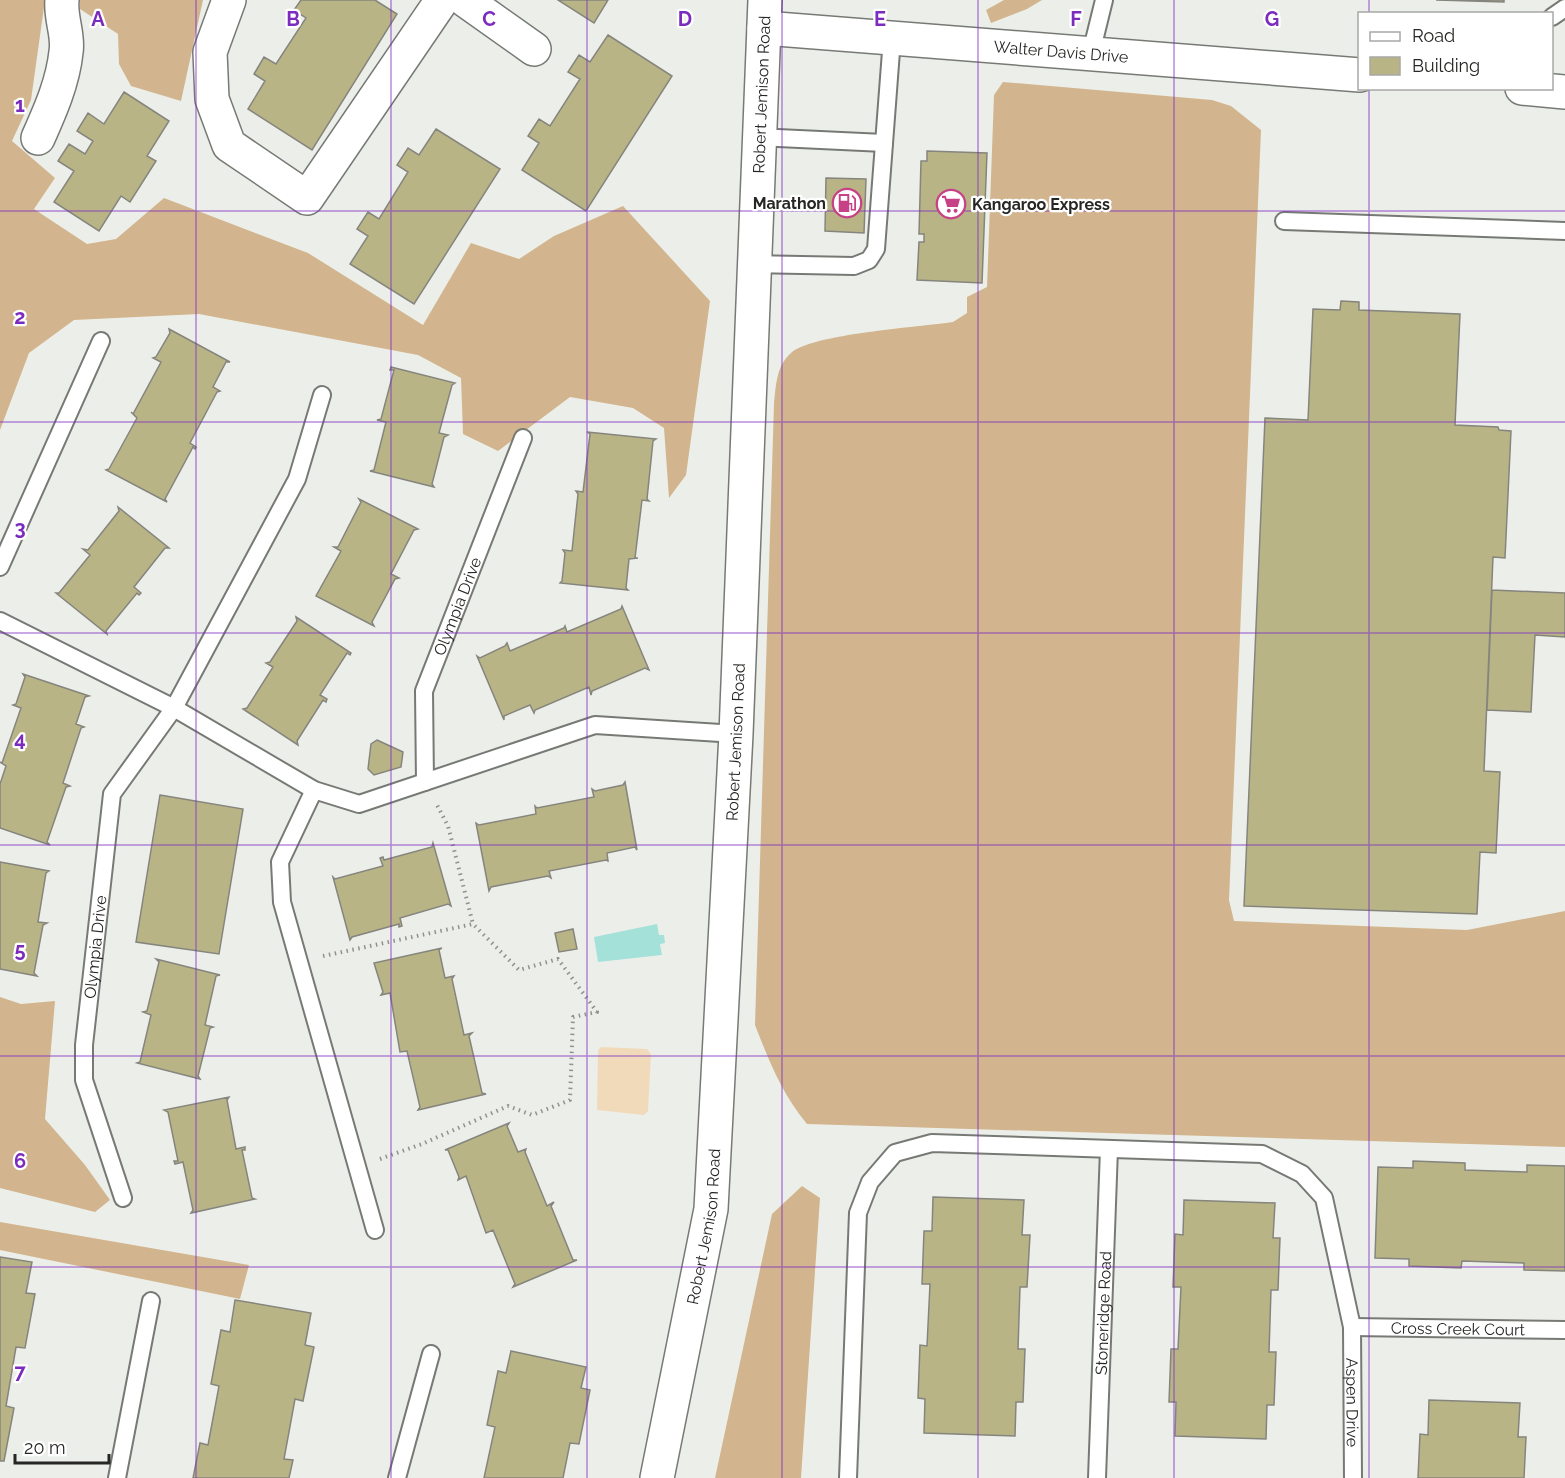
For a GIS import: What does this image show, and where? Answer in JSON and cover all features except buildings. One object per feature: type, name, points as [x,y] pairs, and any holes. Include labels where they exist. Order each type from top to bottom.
[{"type":"street","points":[[38,138],[54,102],[67,50],[61,10],[62,0]]},
{"type":"street","points":[[229,0],[210,52],[212,99],[229,145],[307,198],[442,0]]},
{"type":"street","points":[[465,0],[534,49]]},
{"type":"street","name":"Walter Davis Drive","points":[[765,14],[892,38],[1358,75]]},
{"type":"street","name":"Robert Jemison Road","points":[[657,1478],[711,1209],[736,734],[765,14]]},
{"type":"street","points":[[1544,90],[1565,92]]},
{"type":"lane","points":[[1091,53],[1104,0]]},
{"type":"lane","points":[[754,264],[854,266],[869,260],[876,249],[892,38]]},
{"type":"lane","points":[[759,137],[884,143]]},
{"type":"lane","points":[[1284,221],[1565,231]]},
{"type":"lane","points":[[0,567],[101,341]]},
{"type":"lane","name":"Olympia Drive","points":[[123,1198],[84,1080],[84,1045],[112,794],[174,708],[297,479],[322,395]]},
{"type":"lane","name":"Olympia Drive","points":[[425,782],[424,691],[523,438]]},
{"type":"lane","points":[[0,621],[174,708],[314,790],[359,804],[595,725],[736,734]]},
{"type":"lane","points":[[314,790],[280,862],[282,902],[375,1230]]},
{"type":"lane","name":"Aspen Drive","points":[[848,1478],[858,1214],[870,1182],[895,1153],[932,1143],[1262,1154],[1302,1174],[1324,1198],[1352,1327],[1353,1478]]},
{"type":"lane","name":"Stoneridge Road","points":[[1097,1478],[1109,1149]]},
{"type":"lane","points":[[117,1478],[151,1301]]},
{"type":"lane","name":"Cross Creek Court","points":[[1352,1327],[1565,1330]]},
{"type":"lane","points":[[397,1478],[431,1354]]},
{"type":"path","points":[[357,1167],[422,1144],[508,1106],[532,1115],[570,1100],[573,1017],[597,1012],[558,960],[519,970],[473,924],[448,826],[425,782]]},
{"type":"path","points":[[299,963],[363,945],[473,924]]},
{"type":"shaded area","points":[[0,0],[45,0],[31,100],[12,141],[55,178],[34,209],[87,244],[116,239],[164,198],[308,253],[423,325],[471,243],[519,259],[554,236],[623,206],[710,301],[686,475],[669,498],[664,428],[633,408],[570,397],[498,451],[463,434],[461,378],[418,355],[199,314],[74,320],[29,353],[0,430]]},
{"type":"shaded area","points":[[80,0],[203,0],[181,101],[131,86],[119,64],[118,34],[80,9]]},
{"type":"shaded area","points":[[1004,0],[1042,0],[1027,9],[991,23],[986,10]]},
{"type":"shaded area","points":[[1003,82],[1212,100],[1231,106],[1261,130],[1229,900],[1234,921],[1467,930],[1565,911],[1565,1147],[807,1124],[783,1089],[755,1025],[774,404],[778,377],[786,358],[802,346],[867,332],[953,322],[967,313],[967,297],[987,287],[994,95]]},
{"type":"shaded area","points":[[0,997],[21,1004],[55,1001],[45,1119],[85,1165],[110,1200],[95,1212],[0,1188]]},
{"type":"shaded area","points":[[601,1047],[647,1049],[651,1054],[648,1111],[644,1115],[597,1110],[598,1050]]},
{"type":"shaded area","points":[[802,1186],[820,1198],[801,1478],[715,1478],[772,1214]]},
{"type":"shaded area","points":[[0,1222],[249,1265],[240,1299],[0,1250]]},
{"type":"water","points":[[657,924],[659,935],[664,935],[665,943],[660,944],[662,955],[598,962],[594,937]]},
{"type":"place","name":"Marathon","points":[[847,203]]},
{"type":"place","name":"Kangaroo Express","points":[[951,204]]}]
